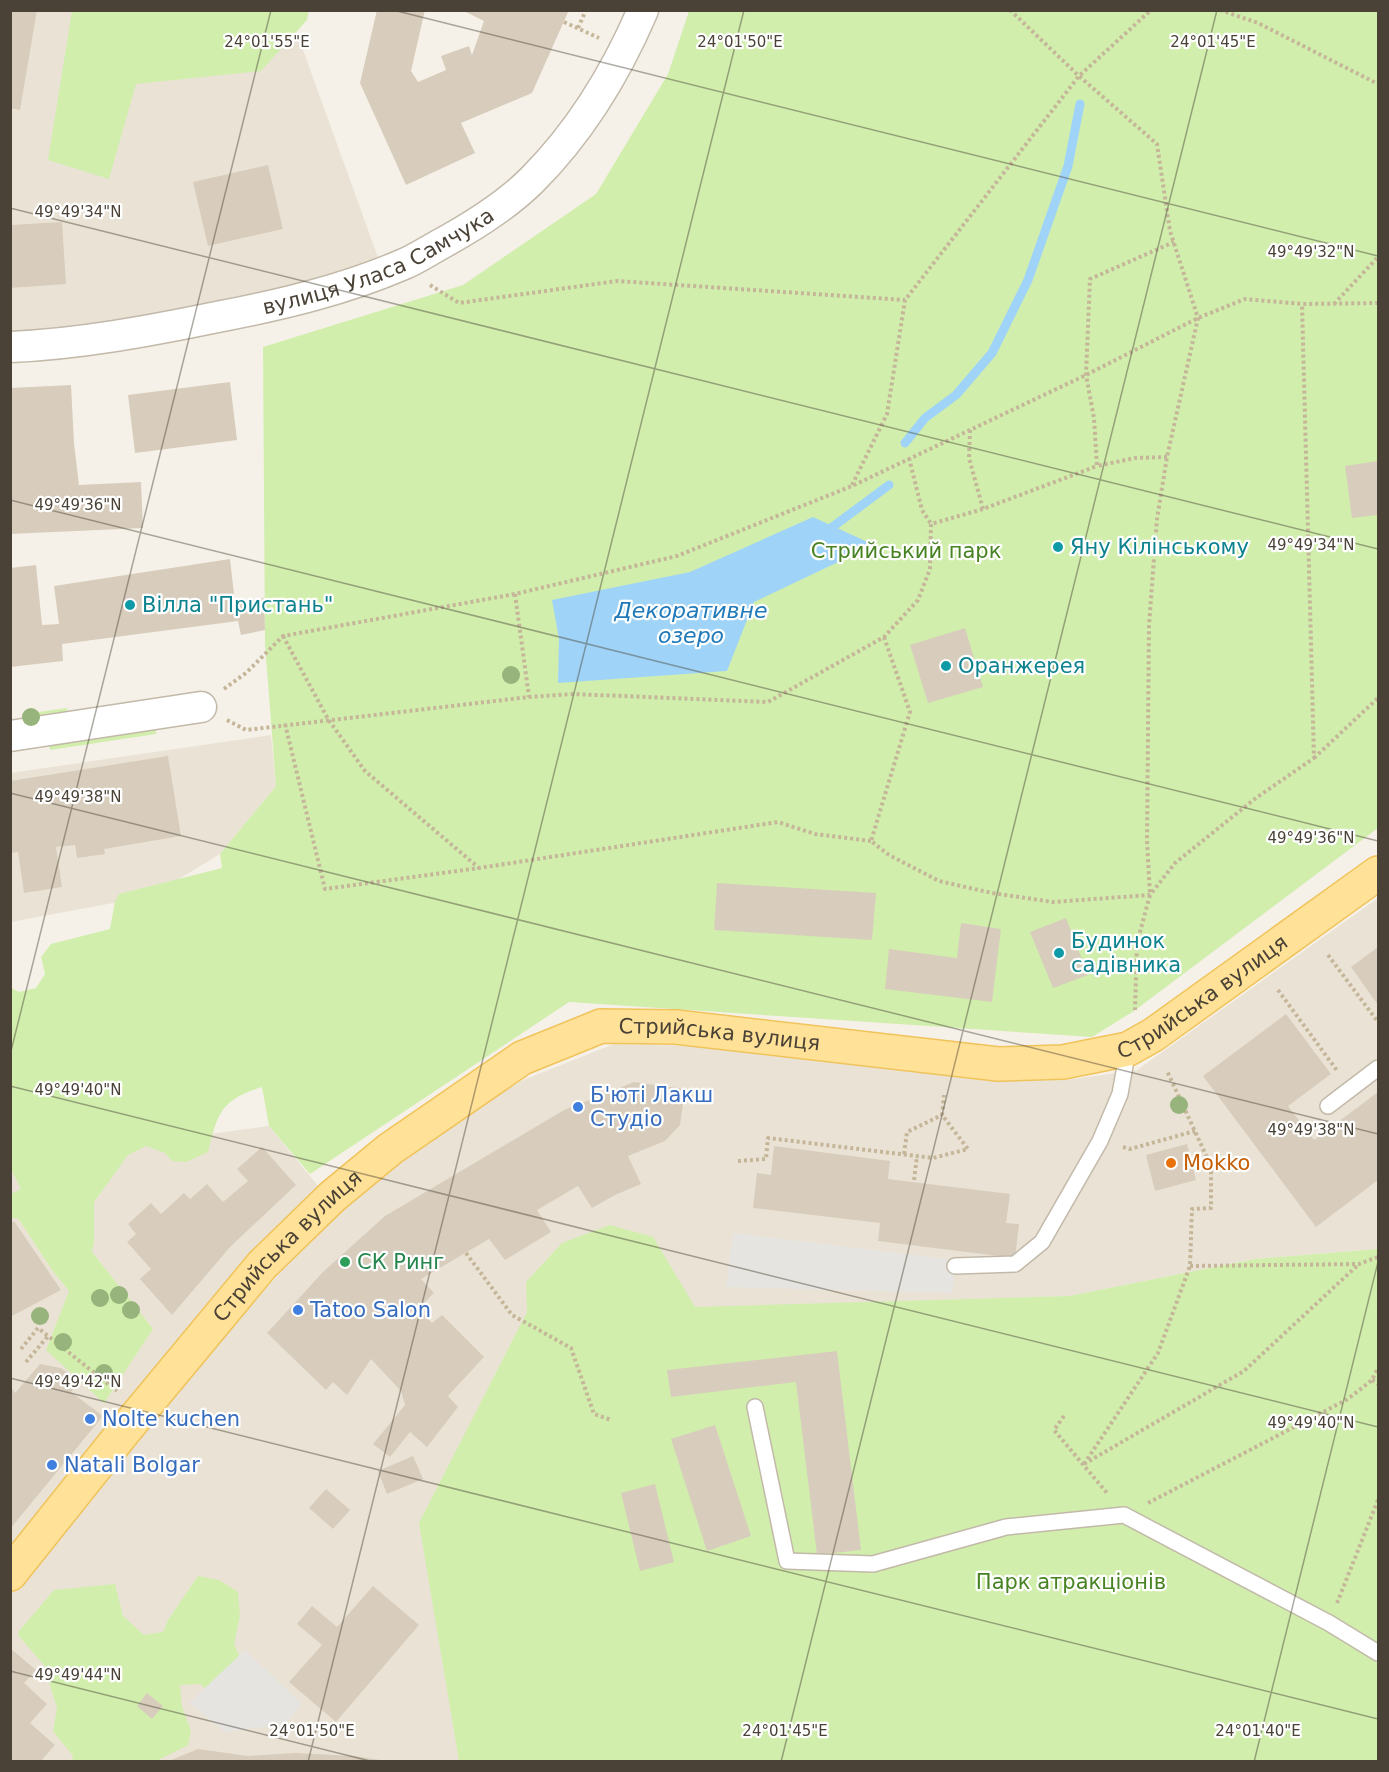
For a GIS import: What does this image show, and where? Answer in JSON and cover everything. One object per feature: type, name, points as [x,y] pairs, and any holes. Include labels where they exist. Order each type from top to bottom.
[{"type":"main road","name":"Стрийська вулиця","points":[[10,1574],[125,1430],[262,1265],[333,1196],[390,1149],[522,1058],[601,1026],[676,1027],[998,1064],[1063,1062],[1128,1049],[1153,1035],[1378,873]]},
{"type":"street","name":"вулиця Уласа Самчука","points":[[10,347],[60,345],[271,306],[344,287],[405,264],[475,225],[531,181],[566,142],[597,99],[643,10]]},
{"type":"street","points":[[10,736],[201,707]]},
{"type":"lane","points":[[955,1266],[1015,1264],[1042,1242],[1100,1141],[1120,1094],[1128,1049]]},
{"type":"lane","points":[[1328,1106],[1378,1068]]},
{"type":"lane","points":[[755,1407],[788,1561],[873,1564],[1006,1527],[1124,1515],[1329,1623],[1378,1653]]},
{"type":"path","points":[[578,28],[586,10]]},
{"type":"path","points":[[1010,10],[1079,76],[1157,144],[1170,231],[1198,318],[1167,457],[1157,519],[1149,625],[1147,841],[1150,895],[1137,943],[1134,1011],[1139,1018]]},
{"type":"path","points":[[852,486],[887,414],[905,300],[1079,76],[1151,10]]},
{"type":"path","points":[[1220,10],[1258,23],[1378,84]]},
{"type":"path","points":[[564,22],[606,40]]},
{"type":"path","points":[[1097,466],[1094,418],[1086,375],[1090,279],[1174,242]]},
{"type":"path","points":[[1334,304],[1378,257]]},
{"type":"path","points":[[425,282],[459,303],[617,281],[905,300]]},
{"type":"path","points":[[909,458],[922,510],[931,525],[930,569],[918,600],[884,637],[768,702],[573,694],[328,719],[246,730],[201,707],[246,673],[283,636],[515,594],[677,555],[852,486],[909,458],[1086,375],[1198,318],[1245,298],[1302,304],[1378,303]]},
{"type":"path","points":[[1302,304],[1314,758]]},
{"type":"path","points":[[970,430],[969,458],[983,509]]},
{"type":"path","points":[[931,525],[983,509],[1097,466],[1135,458],[1167,457]]},
{"type":"path","points":[[515,594],[529,697]]},
{"type":"path","points":[[283,636],[328,719],[365,771],[479,868]]},
{"type":"path","points":[[872,841],[910,712],[884,637]]},
{"type":"path","points":[[285,724],[325,889],[778,822],[815,834],[872,841],[889,855],[939,881],[992,893],[1053,902],[1150,895],[1175,863],[1256,798],[1314,758],[1378,698]]},
{"type":"path","points":[[1328,955],[1378,1022]]},
{"type":"path","points":[[1278,990],[1350,1089]]},
{"type":"path","points":[[1084,1464],[1158,1353],[1190,1266],[1192,1209],[1211,1208],[1211,1166],[1167,1071]]},
{"type":"path","points":[[738,1161],[766,1159],[768,1138],[933,1158],[968,1149],[942,1114],[944,1095]]},
{"type":"path","points":[[904,1154],[907,1132],[942,1114]]},
{"type":"path","points":[[1130,1149],[1195,1131]]},
{"type":"path","points":[[914,1180],[917,1156]]},
{"type":"path","points":[[466,1253],[512,1315],[571,1348],[594,1414],[610,1420]]},
{"type":"path","points":[[1190,1266],[1359,1264],[1378,1257]]},
{"type":"path","points":[[1084,1464],[1244,1371],[1359,1264]]},
{"type":"path","points":[[21,1348],[38,1328],[118,1392]]},
{"type":"path","points":[[26,1362],[48,1336]]},
{"type":"path","points":[[1064,1416],[1054,1430],[1124,1515],[1348,1399],[1372,1380],[1378,1368]]},
{"type":"path","points":[[1372,1380],[1378,1384]]},
{"type":"path","points":[[1329,1623],[1378,1500]]},
{"type":"shaded area","points":[[11,11],[289,11],[379,260],[333,278],[57,334],[11,333]]},
{"type":"shaded area","points":[[271,735],[276,786],[220,854],[151,896],[11,922],[10,773]]},
{"type":"shaded area","points":[[1378,898],[1378,1249],[1255,1259],[1069,1296],[695,1308],[470,1761],[11,1762],[11,1587],[251,1304],[356,1191],[434,1134],[523,1080],[614,1044],[694,1046],[990,1081],[1066,1080],[1137,1070]]},
{"type":"shaded area","points":[[11,1049],[202,1135],[269,1126],[319,1187],[201,1315],[11,1553]]},
{"type":"shaded area","points":[[733,1233],[956,1260],[952,1293],[726,1287]]},
{"type":"shaded area","points":[[245,1650],[302,1704],[286,1724],[225,1732],[189,1703]]},
{"type":"green space","points":[[72,10],[309,11],[307,20],[261,71],[136,84],[109,179],[48,160]]},
{"type":"green space","name":"Стрийський парк","points":[[689,11],[1378,11],[1378,828],[1134,1011],[1092,1037],[569,1002],[310,1174],[269,1126],[262,1087],[248,1092],[237,1097],[223,1110],[218,1118],[208,1152],[186,1162],[172,1161],[165,1153],[146,1146],[128,1155],[94,1202],[92,1252],[153,1329],[104,1403],[46,1350],[69,1291],[52,1270],[18,1218],[11,1218],[11,1194],[21,1189],[11,1169],[11,988],[19,992],[36,988],[45,974],[41,957],[51,944],[110,929],[115,901],[119,894],[222,868],[220,854],[276,786],[265,644],[263,347],[463,285],[596,194],[668,74]]},
{"type":"green space","points":[[67,708],[68,717],[26,723],[24,714]]},
{"type":"green space","points":[[155,723],[156,734],[50,750],[48,740]]},
{"type":"green space","name":"Парк атракціонів","points":[[610,1225],[653,1237],[695,1307],[1069,1296],[1255,1259],[1378,1249],[1378,1761],[459,1761],[419,1523],[527,1312],[526,1282],[562,1243]]},
{"type":"green space","points":[[198,1576],[219,1580],[238,1592],[240,1616],[234,1644],[243,1664],[217,1707],[201,1684],[180,1685],[182,1707],[191,1731],[188,1745],[159,1761],[72,1761],[73,1756],[53,1731],[57,1708],[44,1665],[18,1635],[19,1631],[54,1590],[115,1584],[123,1616],[144,1635],[163,1632],[168,1620]]},
{"type":"water","name":"Декоративне озеро","points":[[813,517],[874,545],[754,602],[727,671],[558,683],[559,639],[552,600],[690,572]]},
{"type":"building","points":[[10,10],[37,10],[20,110],[10,108]]},
{"type":"building","points":[[377,10],[425,10],[411,71],[418,82],[446,70],[441,56],[469,46],[472,55],[484,21],[462,10],[569,10],[532,93],[461,123],[475,153],[406,185],[360,83]]},
{"type":"building","points":[[268,165],[283,229],[208,246],[193,182]]},
{"type":"building","points":[[62,222],[66,284],[10,288],[10,225]]},
{"type":"building","points":[[230,382],[237,440],[135,453],[128,395]]},
{"type":"building","points":[[71,385],[79,485],[141,482],[143,528],[10,534],[10,388]]},
{"type":"building","points":[[1378,461],[1378,515],[1352,518],[1345,466]]},
{"type":"building","points":[[230,559],[235,603],[264,598],[265,630],[241,635],[238,621],[62,644],[63,661],[10,667],[10,568],[36,565],[42,625],[59,624],[54,586]]},
{"type":"building","name":"Оранжерея","points":[[965,628],[983,687],[928,703],[910,645]]},
{"type":"building","points":[[168,756],[181,836],[104,849],[105,854],[77,858],[75,845],[56,847],[62,887],[24,893],[18,852],[10,853],[10,781]]},
{"type":"building","points":[[717,883],[876,893],[872,940],[714,930]]},
{"type":"building","name":"Будинок садівника","points":[[1066,918],[1088,975],[1053,988],[1030,932]]},
{"type":"building","points":[[961,923],[1001,929],[992,1002],[885,989],[889,949],[957,958]]},
{"type":"building","points":[[1378,947],[1378,1005],[1351,967]]},
{"type":"building","points":[[1286,1014],[1331,1074],[1288,1106],[1314,1140],[1378,1092],[1378,1180],[1316,1227],[1203,1076]]},
{"type":"building","points":[[634,1082],[685,1089],[680,1125],[665,1141],[628,1156],[641,1184],[592,1208],[578,1186],[537,1210],[551,1232],[505,1260],[489,1239],[421,1279],[434,1293],[418,1309],[432,1323],[442,1315],[484,1357],[448,1396],[458,1407],[427,1447],[410,1432],[390,1457],[373,1444],[405,1405],[401,1391],[371,1359],[347,1395],[333,1382],[326,1390],[267,1333],[323,1272],[385,1216],[564,1110]]},
{"type":"building","points":[[1187,1144],[1196,1180],[1155,1191],[1146,1155]]},
{"type":"building","points":[[774,1146],[890,1161],[888,1179],[1010,1194],[1006,1223],[1019,1224],[1015,1258],[878,1241],[880,1223],[753,1208],[757,1173],[771,1175]]},
{"type":"building","points":[[262,1147],[296,1185],[231,1246],[172,1315],[140,1279],[151,1269],[127,1242],[136,1234],[128,1224],[151,1203],[161,1214],[184,1193],[190,1199],[207,1184],[223,1202],[248,1181],[237,1169]]},
{"type":"building","points":[[14,1221],[61,1290],[10,1317],[10,1224]]},
{"type":"building","points":[[837,1351],[861,1550],[817,1555],[796,1382],[671,1397],[667,1370]]},
{"type":"building","points":[[40,1364],[61,1368],[79,1382],[71,1392],[103,1416],[10,1529],[10,1385],[15,1393]]},
{"type":"building","points":[[715,1425],[751,1536],[707,1551],[671,1439]]},
{"type":"building","points":[[413,1456],[423,1479],[387,1494],[378,1471]]},
{"type":"building","points":[[655,1484],[674,1562],[640,1571],[621,1493]]},
{"type":"building","points":[[326,1489],[350,1510],[333,1529],[309,1508]]},
{"type":"building","points":[[373,1586],[419,1625],[336,1722],[289,1682],[322,1645],[297,1624],[312,1606],[337,1627]]},
{"type":"building","points":[[10,1648],[36,1670],[24,1683],[47,1704],[30,1723],[55,1745],[41,1761],[10,1761]]},
{"type":"building","points":[[147,1693],[163,1706],[152,1719],[137,1706]]},
{"type":"building","points":[[198,1749],[248,1756],[295,1753],[355,1756],[380,1760],[169,1761]]},
{"type":"waterway","points":[[905,443],[925,418],[956,395],[992,353],[1028,280],[1068,166],[1080,104]]},
{"type":"waterway","points":[[823,534],[889,485]]},
{"type":"place","name":"Яну Кілінському","points":[[1058,547]]},
{"type":"place","name":"Вілла \"Пристань\"","points":[[130,605]]},
{"type":"place","name":"Оранжерея","points":[[946,666]]},
{"type":"place","name":"Будинок садівника","points":[[1059,953]]},
{"type":"place","name":"Б'юті Лакш Студіо","points":[[578,1107]]},
{"type":"place","name":"Mokko","points":[[1171,1163]]},
{"type":"place","name":"СК Ринг","points":[[345,1262]]},
{"type":"place","name":"Tatoo Salon","points":[[298,1310]]},
{"type":"place","name":"Nolte kuchen","points":[[90,1419]]},
{"type":"place","name":"Natali Bolgar","points":[[52,1465]]}]
